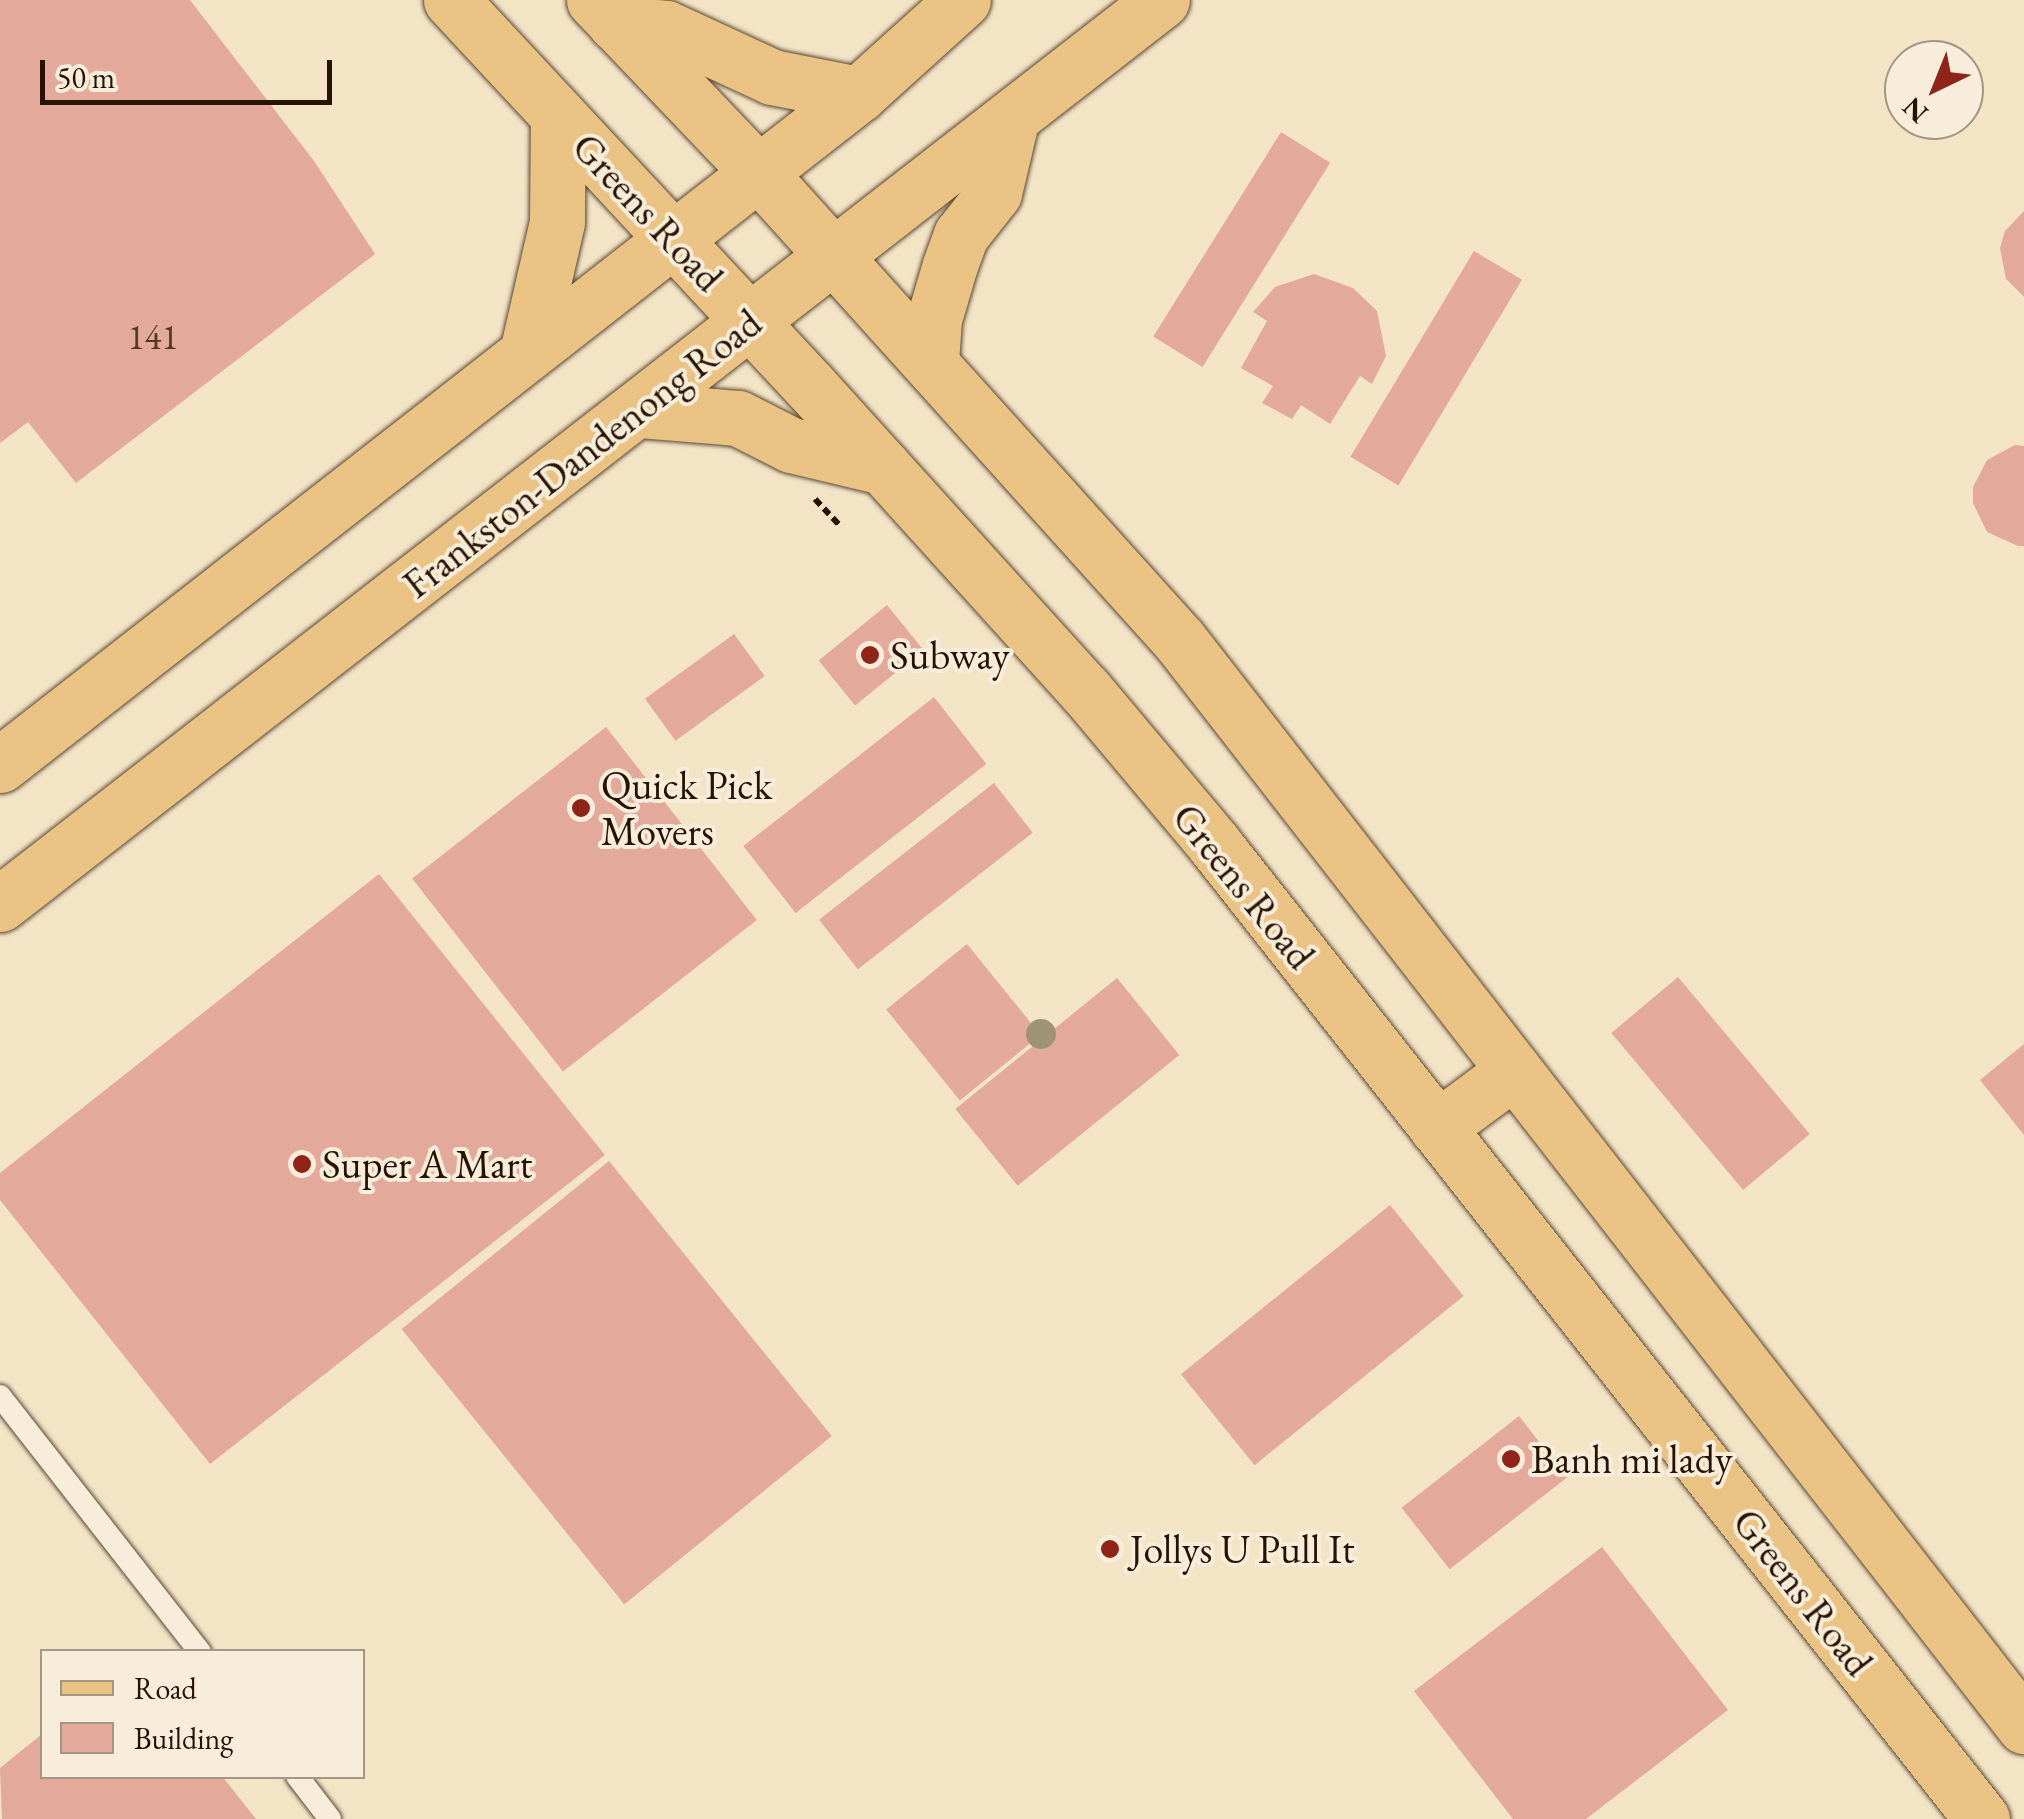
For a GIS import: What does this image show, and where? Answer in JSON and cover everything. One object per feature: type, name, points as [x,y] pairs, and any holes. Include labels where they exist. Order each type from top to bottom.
[{"type":"main road","name":"Greens Road","points":[[451,0],[884,466],[1085,690],[1214,844],[1982,1819]]},
{"type":"main road","points":[[0,764],[858,94],[963,0]]},
{"type":"main road","name":"Frankston-Dandenong Road","points":[[0,904],[640,410],[1162,0]]},
{"type":"main road","points":[[605,12],[666,28],[772,77],[858,94]]},
{"type":"main road","points":[[605,12],[757,172],[1180,641],[2024,1726]]},
{"type":"main road","points":[[527,352],[558,222],[558,115]]},
{"type":"main road","points":[[930,362],[934,319],[950,265],[962,235],[994,193],[1010,122]]},
{"type":"main road","points":[[640,410],[738,418],[792,445],[884,466]]},
{"type":"main road","points":[[1437,1128],[1514,1071]]},
{"type":"lane","points":[[0,1396],[198,1649]]},
{"type":"lane","points":[[299,1779],[330,1819]]},
{"type":"building","points":[[0,0],[190,0],[314,161],[375,254],[76,483],[28,422],[0,443]]},
{"type":"building","points":[[1281,132],[1330,163],[1202,367],[1153,336]]},
{"type":"building","points":[[2024,211],[2024,297],[2006,279],[2000,248],[2005,231]]},
{"type":"building","points":[[1474,251],[1522,280],[1398,486],[1350,457]]},
{"type":"building","points":[[1314,274],[1353,288],[1377,311],[1386,356],[1372,384],[1360,376],[1330,424],[1301,405],[1292,419],[1262,403],[1273,386],[1241,368],[1267,321],[1253,312],[1275,287]]},
{"type":"building","points":[[2015,445],[2024,446],[2024,546],[1987,532],[1973,503],[1973,487],[1987,460]]},
{"type":"building","name":"Subway","points":[[887,605],[924,650],[855,705],[819,660]]},
{"type":"building","points":[[734,634],[765,676],[676,741],[645,699]]},
{"type":"building","points":[[934,697],[986,764],[796,913],[743,846]]},
{"type":"building","points":[[606,727],[757,920],[563,1072],[412,878]]},
{"type":"building","points":[[994,783],[1033,833],[858,969],[819,920]]},
{"type":"building","name":"Super A Mart","points":[[379,874],[605,1155],[210,1464],[0,1200],[0,1173]]},
{"type":"building","points":[[967,944],[1041,1035],[960,1100],[886,1009]]},
{"type":"building","points":[[1678,977],[1810,1134],[1743,1190],[1611,1033]]},
{"type":"building","points":[[1117,978],[1179,1055],[1018,1186],[955,1109]]},
{"type":"building","points":[[2024,1044],[2024,1135],[1980,1080]]},
{"type":"building","points":[[609,1161],[832,1436],[624,1604],[402,1329]]},
{"type":"building","points":[[1390,1205],[1464,1296],[1255,1465],[1181,1374]]},
{"type":"building","points":[[1519,1416],[1567,1477],[1450,1569],[1402,1508]]},
{"type":"building","points":[[1602,1547],[1728,1710],[1586,1819],[1513,1819],[1414,1691]]},
{"type":"building","points":[[40,1736],[40,1779],[224,1779],[256,1819],[2,1819],[0,1768]]},
{"type":"place","name":"Subway","points":[[870,655]]},
{"type":"place","name":"Quick Pick Movers","points":[[581,808]]},
{"type":"place","name":"Super A Mart","points":[[302,1164]]},
{"type":"place","name":"Banh mi lady","points":[[1511,1459]]},
{"type":"place","name":"Jollys U Pull It","points":[[1110,1549]]}]
